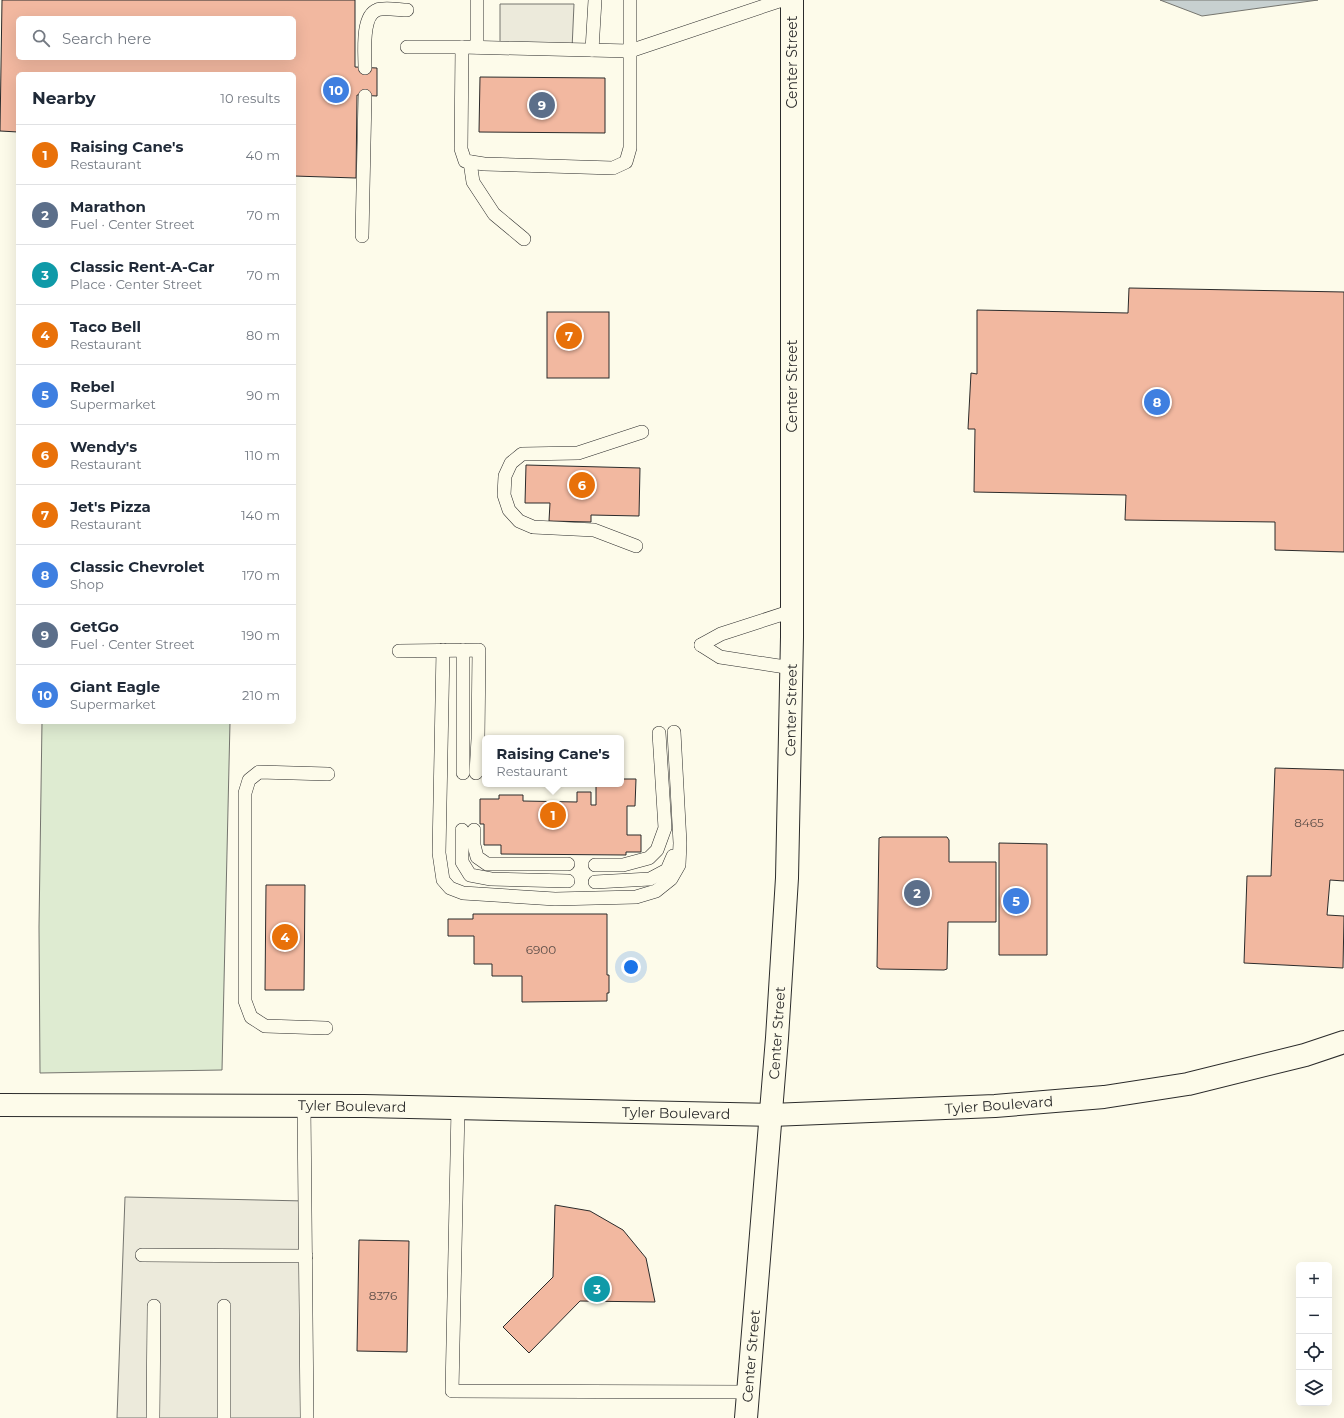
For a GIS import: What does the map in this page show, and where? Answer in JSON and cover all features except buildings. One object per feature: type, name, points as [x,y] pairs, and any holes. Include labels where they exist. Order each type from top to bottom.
[{"type":"main road","name":"Center Street","points":[[746,1418],[771,1115],[788,878],[792,668],[792,0]]},
{"type":"main road","name":"Tyler Boulevard","points":[[0,1105],[304,1106],[771,1115],[995,1106],[1104,1097],[1188,1084],[1305,1055],[1344,1042]]},
{"type":"lane","points":[[477,0],[477,47]]},
{"type":"lane","points":[[592,50],[595,0]]},
{"type":"lane","points":[[462,47],[461,149],[465,161],[492,164],[613,168],[626,162],[630,148],[630,0]]},
{"type":"lane","points":[[407,47],[477,47],[630,51],[782,0]]},
{"type":"lane","points":[[365,68],[366,27],[368,18],[372,12],[378,9],[407,10]]},
{"type":"lane","points":[[362,236],[365,96]]},
{"type":"lane","points":[[470,162],[473,182],[494,214],[524,239]]},
{"type":"lane","points":[[636,546],[594,530],[533,527],[519,521],[509,510],[504,494],[505,476],[511,463],[522,454],[578,453],[642,432]]},
{"type":"lane","points":[[792,611],[721,634],[701,645],[720,657],[792,668]]},
{"type":"lane","points":[[444,650],[439,853],[443,880],[450,888],[463,893],[555,899],[636,897],[656,891],[671,879],[679,865],[680,843],[674,732]]},
{"type":"lane","points":[[399,651],[444,650],[463,650],[479,650],[482,739],[470,773],[463,650]]},
{"type":"lane","points":[[595,882],[650,880],[667,870],[673,858],[674,848],[666,828],[659,733]]},
{"type":"lane","points":[[326,1028],[265,1026],[250,1017],[245,1002],[245,793],[249,780],[259,772],[328,774]]},
{"type":"lane","points":[[595,865],[624,865],[649,858],[657,850],[666,828]]},
{"type":"lane","points":[[568,864],[487,864],[477,857],[468,830],[462,862],[470,876],[491,880],[568,881]]},
{"type":"lane","points":[[304,1106],[307,1418]]},
{"type":"lane","points":[[458,1108],[452,1391],[748,1392]]},
{"type":"lane","points":[[142,1256],[306,1256]]},
{"type":"lane","points":[[153,1418],[154,1306]]},
{"type":"lane","points":[[224,1306],[224,1418]]},
{"type":"green space","points":[[42,724],[230,724],[222,1070],[40,1073],[39,927]]},
{"type":"shaded area","points":[[1160,0],[1318,0],[1202,16]]},
{"type":"shaded area","points":[[500,4],[574,4],[572,49],[500,48]]},
{"type":"shaded area","points":[[125,1197],[305,1201],[307,1418],[117,1418]]},
{"type":"place","name":"Giant Eagle","points":[[336,90]]},
{"type":"place","name":"GetGo","points":[[542,105]]},
{"type":"place","name":"Jet's Pizza","points":[[569,336]]},
{"type":"place","name":"Classic Chevrolet","points":[[1157,402]]},
{"type":"place","name":"Wendy's","points":[[582,485]]},
{"type":"place","name":"Raising Cane's","points":[[553,815]]},
{"type":"place","name":"Marathon","points":[[917,893]]},
{"type":"place","name":"Rebel","points":[[1016,901]]},
{"type":"place","name":"Taco Bell","points":[[285,937]]},
{"type":"place","name":"Classic Rent-A-Car","points":[[597,1289]]}]
